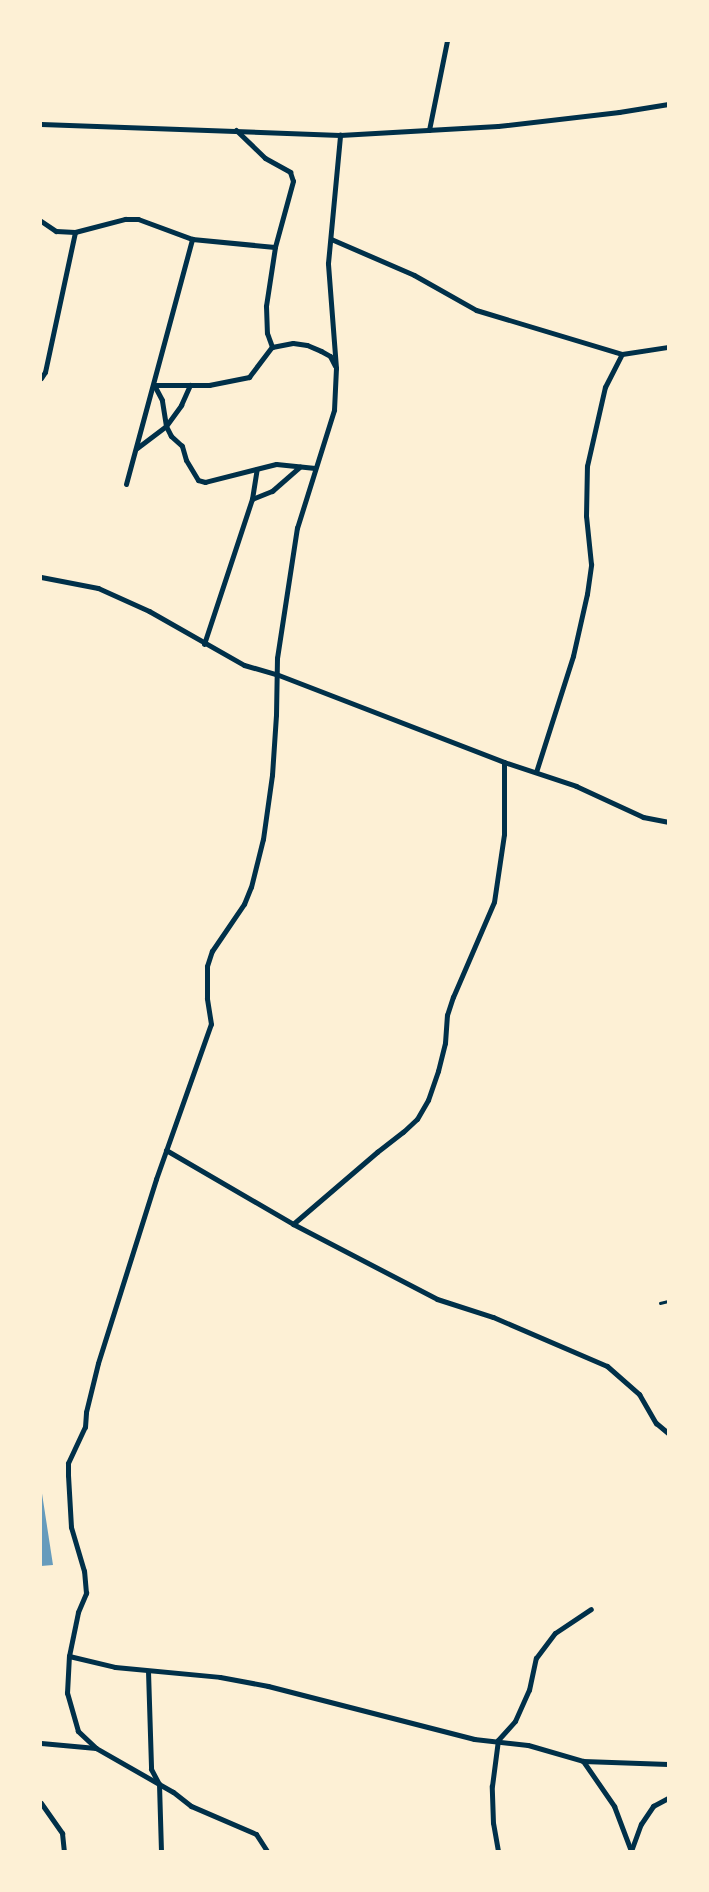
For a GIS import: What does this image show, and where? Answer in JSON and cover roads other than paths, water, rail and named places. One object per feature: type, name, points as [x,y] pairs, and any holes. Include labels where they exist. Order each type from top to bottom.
[{"type":"street","points":[[429,130],[447,41]]},
{"type":"street","points":[[41,124],[340,135],[498,126],[619,112],[668,104]]},
{"type":"street","points":[[236,130],[265,158],[290,172],[293,181],[275,247],[266,306],[267,333],[272,347]]},
{"type":"street","points":[[267,1851],[256,1834],[191,1806],[159,1784],[96,1748],[78,1731],[67,1693],[69,1656],[78,1612],[86,1593],[84,1571],[71,1527],[68,1502],[68,1463],[85,1427],[86,1412],[98,1363],[166,1150],[211,1024],[207,998],[207,966],[212,951],[244,904],[251,887],[263,839],[272,775],[277,658],[297,528],[315,468],[327,440],[334,410],[336,368],[328,263],[340,135]]},
{"type":"street","points":[[41,221],[56,231],[75,232],[125,218],[138,220],[192,239],[275,247]]},
{"type":"street","points":[[41,378],[45,372],[75,232]]},
{"type":"street","points":[[126,484],[192,239]]},
{"type":"street","points":[[331,239],[414,275],[476,310],[622,354],[668,347]]},
{"type":"street","points":[[154,385],[209,385],[249,377],[272,347],[293,344],[307,345],[330,356],[336,368]]},
{"type":"street","points":[[536,772],[581,625],[591,564],[585,508],[587,466],[605,387],[622,354]]},
{"type":"street","points":[[136,448],[166,426],[181,405],[190,384]]},
{"type":"street","points":[[154,385],[162,400],[166,426],[171,436],[182,446],[186,460],[198,480],[205,482],[276,464],[315,468]]},
{"type":"street","points":[[252,499],[272,491],[300,467]]},
{"type":"street","points":[[204,644],[252,499],[256,469]]},
{"type":"street","points":[[41,577],[98,588],[149,611],[204,644],[244,665],[276,674],[504,762],[576,786],[643,817],[668,822]]},
{"type":"street","points":[[293,1224],[403,1132],[417,1119],[428,1100],[445,1043],[447,1015],[453,997],[494,902],[504,834],[504,762]]},
{"type":"street","points":[[166,1150],[293,1224],[437,1299],[493,1317],[547,1341],[586,1355],[607,1366],[639,1394],[656,1423],[668,1433]]},
{"type":"street","points":[[498,1851],[493,1823],[492,1786],[498,1740],[515,1721],[529,1690],[536,1658],[556,1633],[591,1609]]},
{"type":"street","points":[[69,1656],[115,1667],[220,1676],[268,1686],[474,1739],[498,1740],[528,1745],[583,1761],[668,1764]]},
{"type":"street","points":[[148,1671],[152,1769],[159,1784],[161,1851]]},
{"type":"street","points":[[41,1743],[96,1748]]},
{"type":"street","points":[[583,1761],[614,1806],[631,1851]]},
{"type":"street","points":[[631,1851],[641,1824],[653,1806],[668,1798]]},
{"type":"street","points":[[41,1803],[62,1832],[64,1851]]},
{"type":"water","points":[[41,1487],[53,1565],[41,1566]]}]
